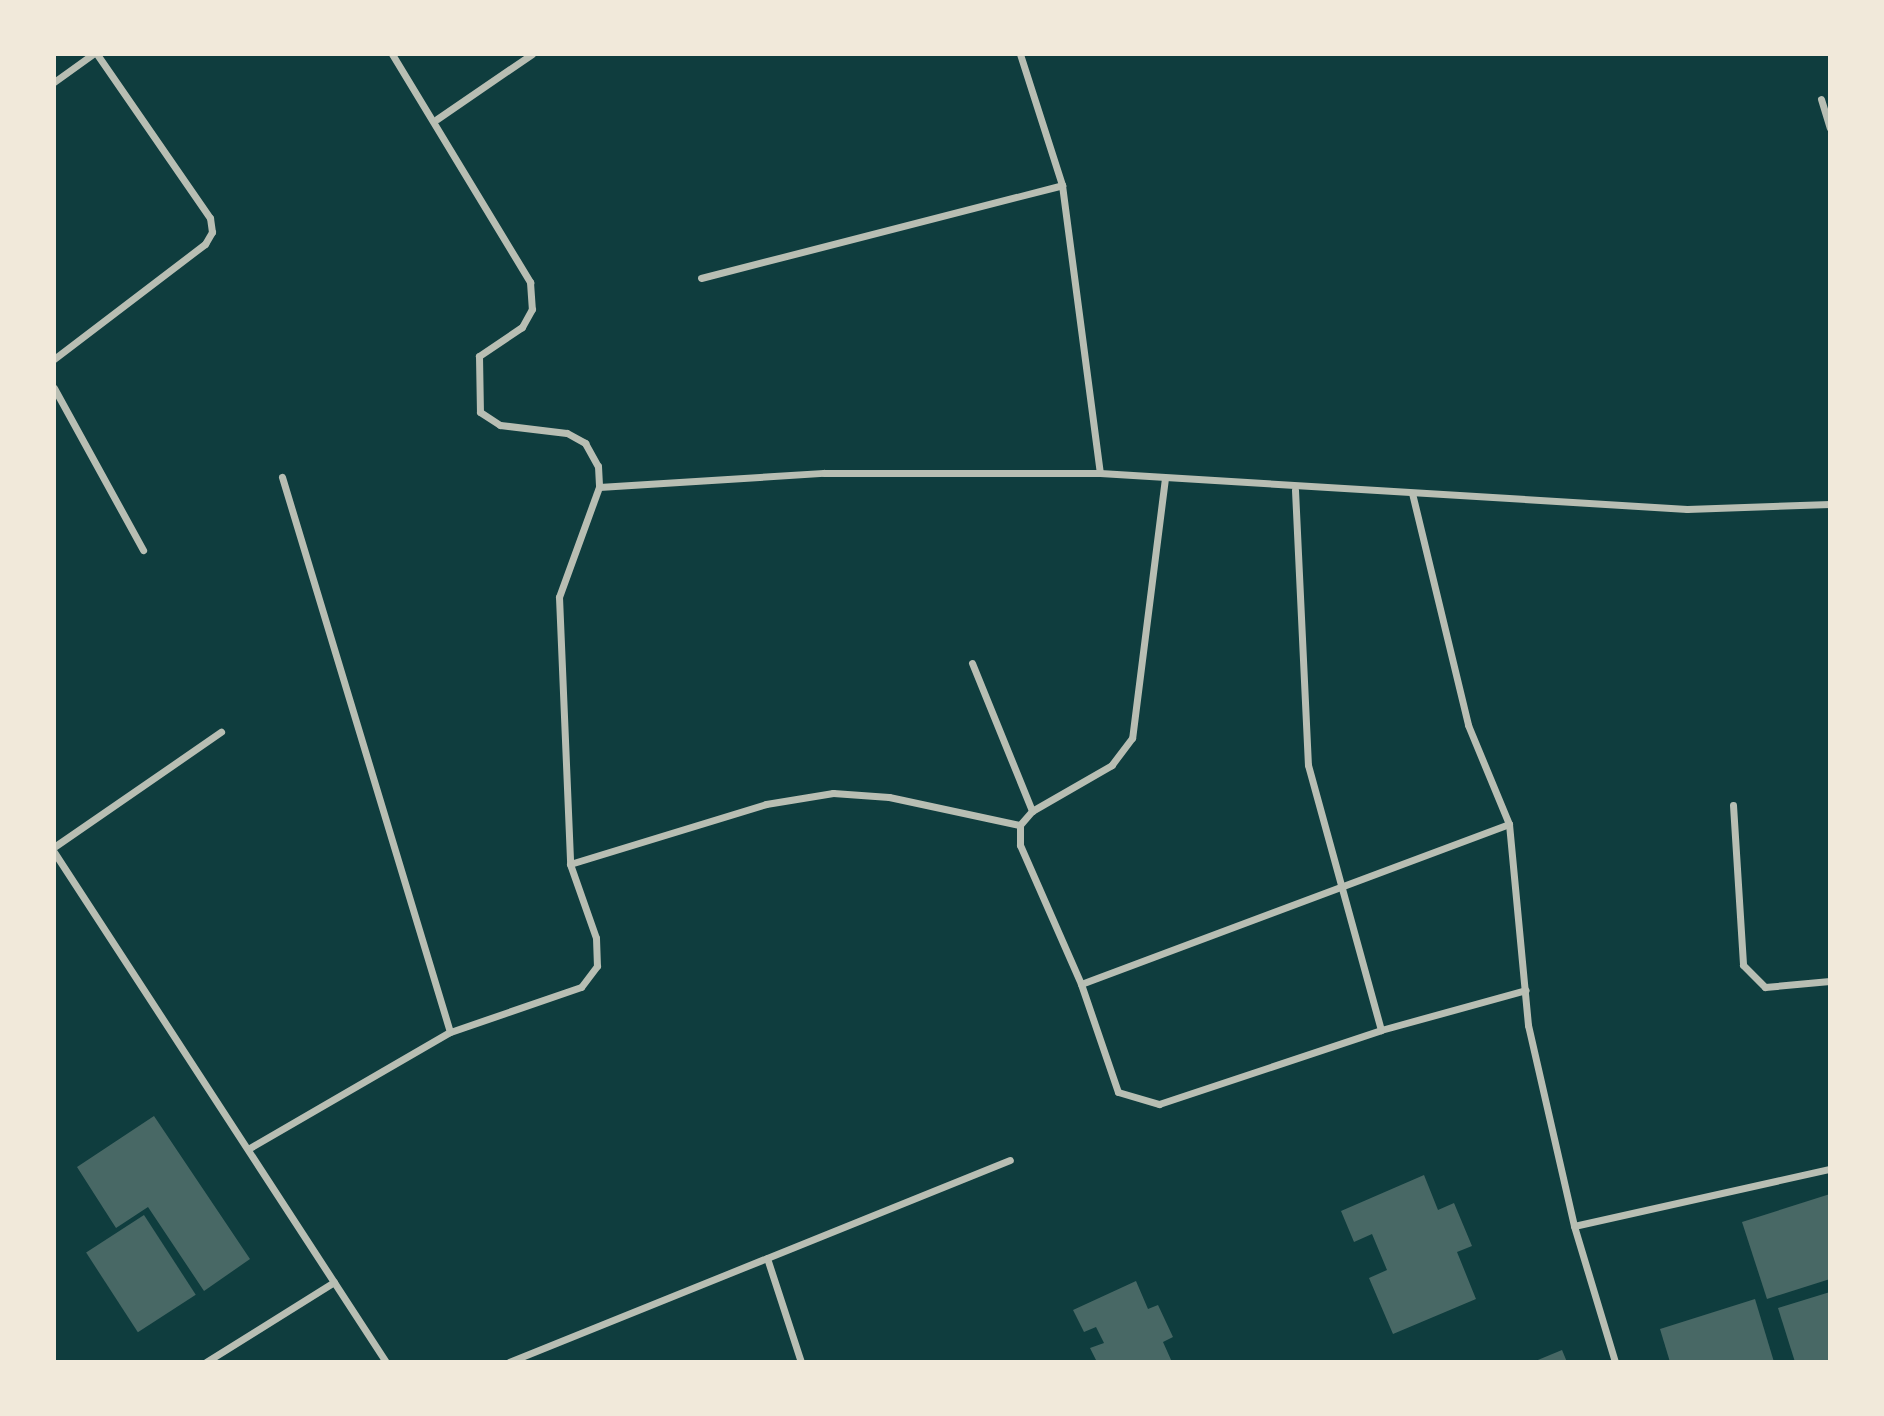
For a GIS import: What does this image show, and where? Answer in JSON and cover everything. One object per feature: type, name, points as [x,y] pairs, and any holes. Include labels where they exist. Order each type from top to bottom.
[{"type":"street","points":[[54,82],[95,54],[211,218],[212,232],[205,244],[54,359]]},
{"type":"street","points":[[248,1149],[450,1032],[581,987],[597,965],[596,938],[570,864],[559,597],[599,487],[598,466],[585,443],[567,433],[500,425],[480,412],[479,356],[522,327],[532,309],[530,282],[437,119],[392,54]]},
{"type":"street","points":[[437,119],[532,54]]},
{"type":"street","points":[[1020,54],[1062,185],[1100,473]]},
{"type":"street","points":[[1821,99],[1830,128]]},
{"type":"street","points":[[701,278],[1062,185]]},
{"type":"street","points":[[54,388],[143,550]]},
{"type":"street","points":[[599,487],[824,473],[1100,473],[1295,490],[1412,493],[1687,509],[1830,504]]},
{"type":"street","points":[[282,477],[450,1032]]},
{"type":"street","points":[[1165,478],[1132,738],[1112,765],[1032,811],[1020,825],[1020,845],[1081,984],[1118,1092],[1135,1102],[1159,1104],[1381,1030],[1526,990]]},
{"type":"street","points":[[1295,490],[1308,765],[1381,1030]]},
{"type":"street","points":[[1412,493],[1468,725],[1509,824],[1536,1066],[1574,1226],[1615,1362]]},
{"type":"street","points":[[972,663],[1032,811]]},
{"type":"street","points":[[221,732],[54,850],[386,1362]]},
{"type":"street","points":[[570,864],[766,804],[833,793],[889,797],[1020,825]]},
{"type":"street","points":[[1733,805],[1743,965],[1765,987],[1830,981]]},
{"type":"street","points":[[1081,984],[1509,824]]},
{"type":"street","points":[[509,1362],[1010,1160]]},
{"type":"street","points":[[1574,1226],[1830,1169]]},
{"type":"street","points":[[766,1258],[801,1362]]},
{"type":"street","points":[[206,1362],[334,1282]]},
{"type":"building","points":[[154,1116],[250,1259],[204,1291],[148,1207],[116,1228],[77,1167]]},
{"type":"building","points":[[1424,1175],[1438,1210],[1454,1203],[1472,1246],[1457,1252],[1476,1299],[1393,1334],[1369,1278],[1387,1270],[1372,1234],[1354,1242],[1341,1211]]},
{"type":"building","points":[[1830,1194],[1830,1279],[1767,1299],[1742,1222]]},
{"type":"building","points":[[144,1215],[196,1295],[138,1332],[86,1253]]},
{"type":"building","points":[[1136,1281],[1148,1309],[1158,1305],[1173,1337],[1163,1342],[1172,1362],[1097,1362],[1090,1348],[1104,1343],[1096,1327],[1084,1332],[1073,1310]]},
{"type":"building","points":[[1830,1292],[1830,1362],[1795,1362],[1778,1308]]},
{"type":"building","points":[[1755,1299],[1774,1362],[1670,1362],[1660,1329]]},
{"type":"building","points":[[1562,1350],[1567,1362],[1533,1362]]}]
